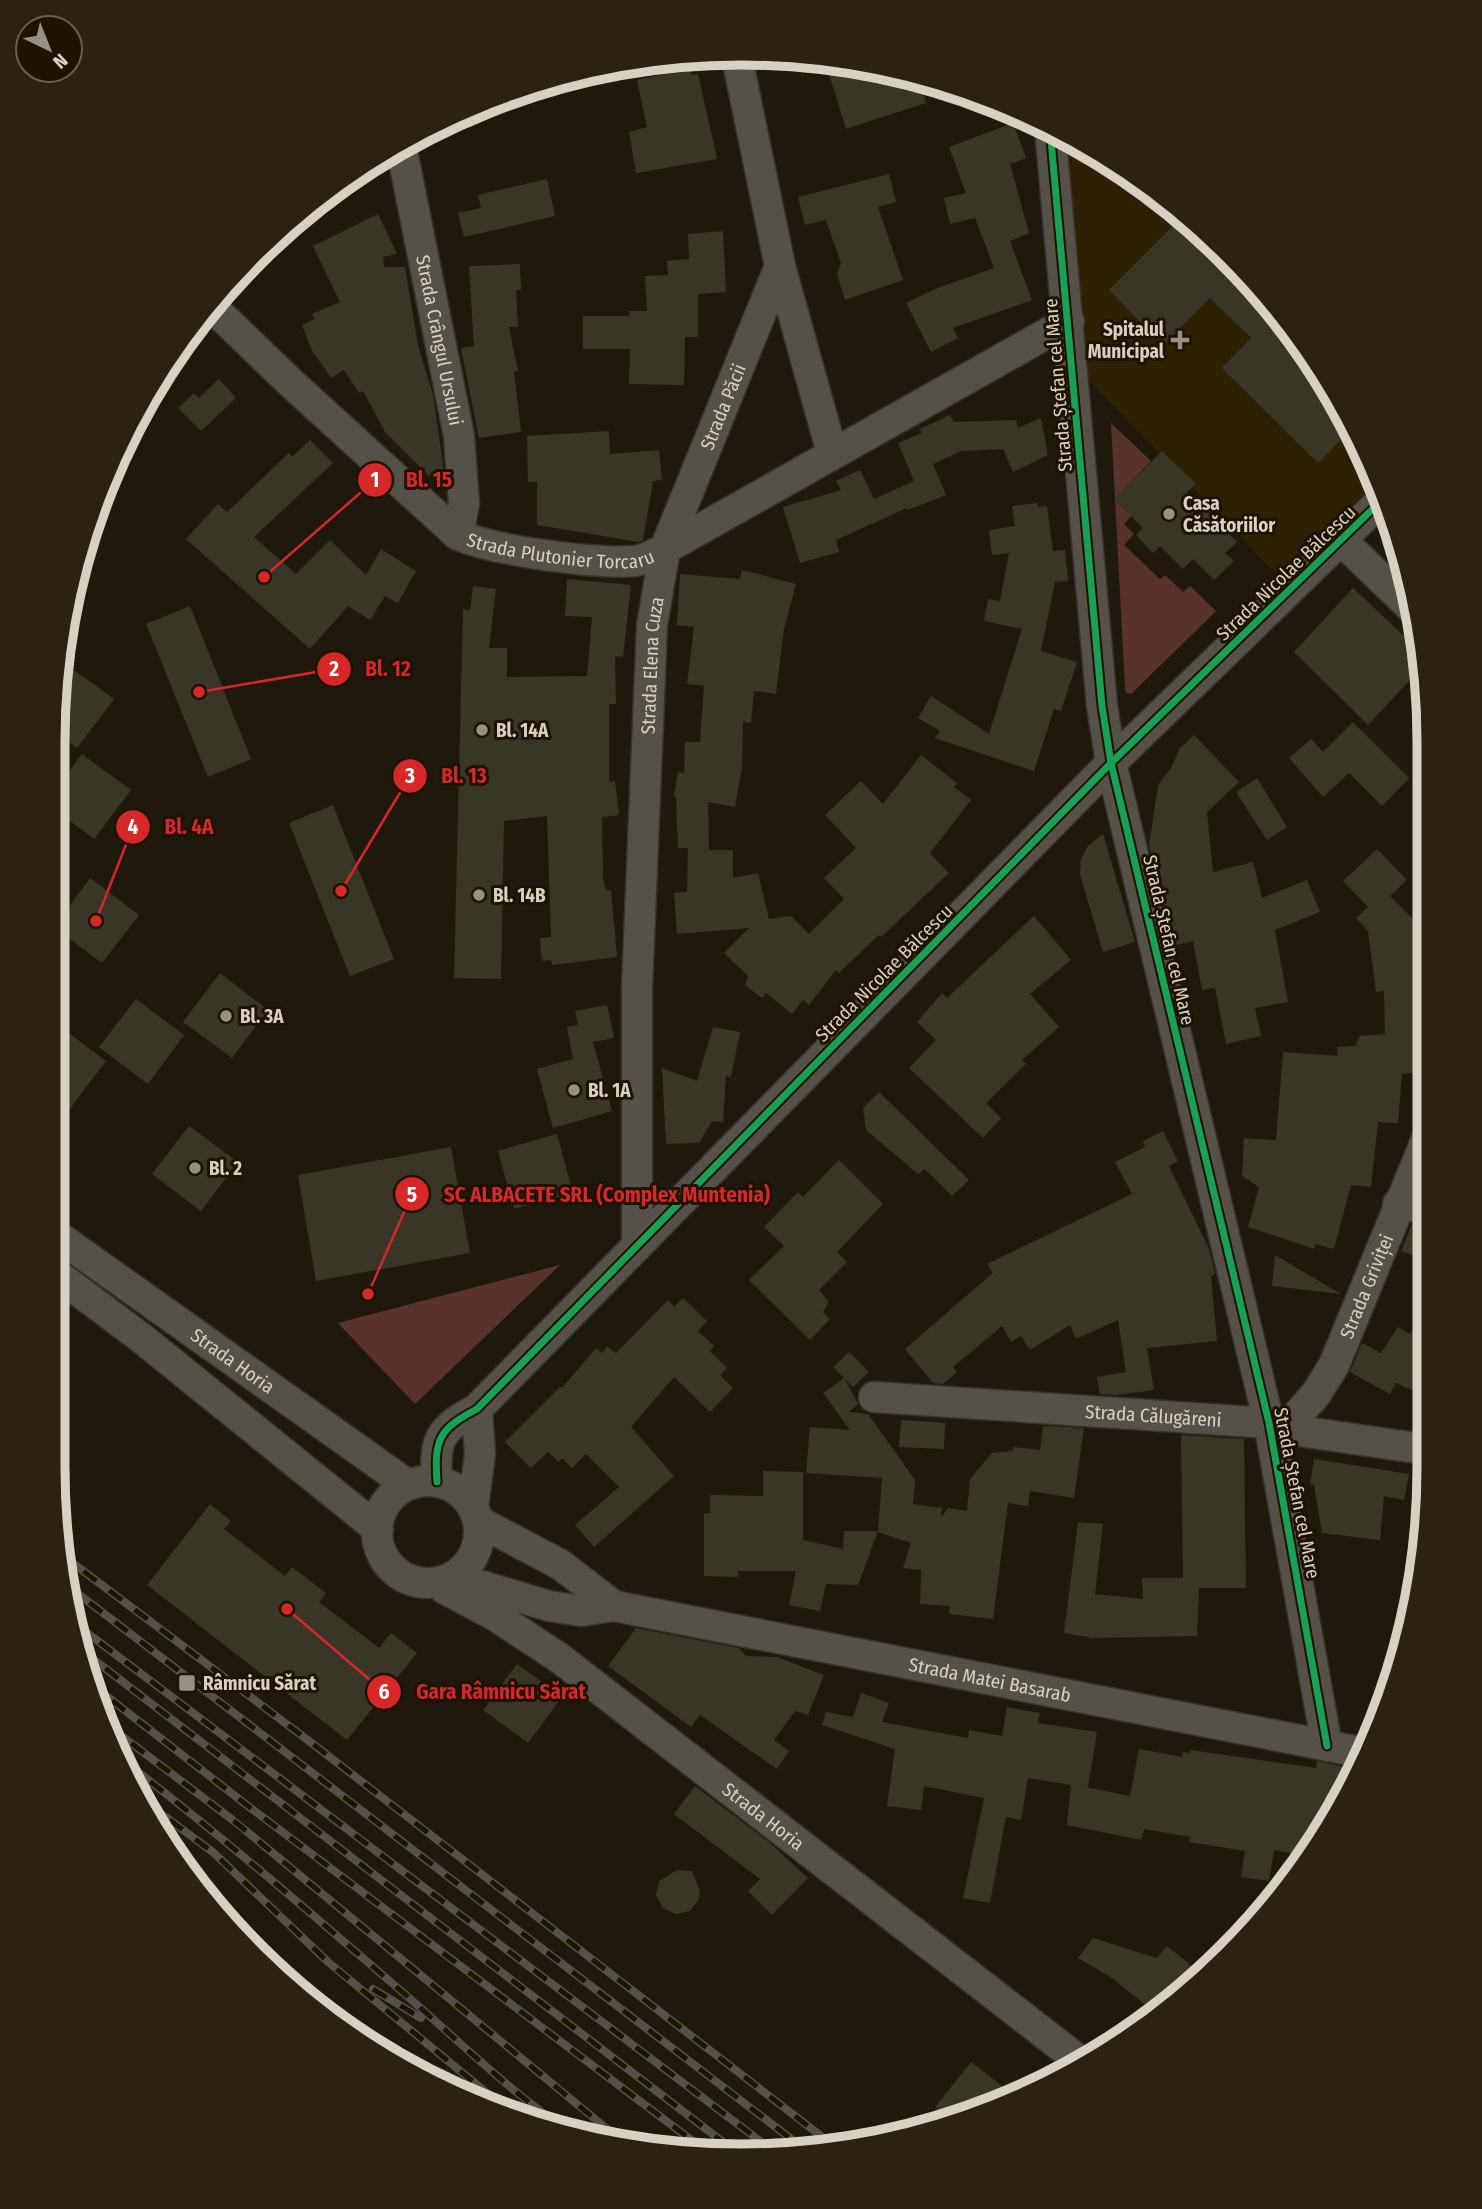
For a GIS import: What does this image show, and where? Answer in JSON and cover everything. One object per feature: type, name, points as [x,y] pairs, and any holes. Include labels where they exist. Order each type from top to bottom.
[{"type":"street","points":[[738,65],[780,266],[832,453]]},
{"type":"street","name":"Strada Ștefan cel Mare","points":[[1051,140],[1102,706],[1111,764],[1277,1426],[1328,1746]]},
{"type":"street","name":"Strada Crângul Ursului","points":[[403,155],[459,436],[464,504],[458,535]]},
{"type":"street","name":"Strada Păcii","points":[[665,549],[780,266]]},
{"type":"street","name":"Strada Plutonier Torcaru","points":[[218,313],[458,535],[482,546],[591,559],[637,561],[665,549]]},
{"type":"street","points":[[665,549],[1069,321]]},
{"type":"street","name":"Strada Nicolae Bălcescu","points":[[423,1483],[441,1437],[458,1419],[477,1409],[1111,764],[1375,508]]},
{"type":"street","points":[[1342,541],[1401,598]]},
{"type":"street","name":"Strada Elena Cuza","points":[[637,1246],[637,988],[652,625],[665,549]]},
{"type":"street","name":"Strada Griviței","points":[[1277,1426],[1316,1394],[1334,1365],[1417,1161]]},
{"type":"street","points":[[1398,1204],[1417,1207]]},
{"type":"street","name":"Strada Horia","points":[[65,1241],[423,1483]]},
{"type":"street","name":"Strada Horia","points":[[65,1281],[150,1344],[378,1529]]},
{"type":"street","name":"Strada Călugăreni","points":[[874,1397],[1277,1426],[1417,1448]]},
{"type":"street","points":[[475,1514],[458,1490],[423,1483],[387,1503],[378,1529],[381,1550],[393,1568],[410,1579],[442,1579],[464,1568],[476,1550],[475,1514],[480,1454],[477,1409]]},
{"type":"street","name":"Strada Matei Basarab","points":[[475,1514],[561,1565],[614,1606]]},
{"type":"street","name":"Strada Horia","points":[[442,1579],[558,1657],[1075,2056]]},
{"type":"street","name":"Strada Matei Basarab","points":[[442,1579],[549,1606],[581,1611],[614,1606],[1355,1751]]},
{"type":"shaded area","name":"Spitalul Municipal","points":[[1043,136],[1079,155],[1153,204],[1219,263],[1249,295],[1278,329],[1327,403],[1348,442],[1375,507],[1292,590],[1073,364]]},
{"type":"shaded area","points":[[1111,423],[1151,461],[1119,494],[1136,511],[1124,524],[1134,534],[1124,545],[1160,579],[1165,575],[1183,592],[1190,586],[1216,611],[1131,694],[1126,693],[1125,687]]},
{"type":"shaded area","points":[[560,1265],[415,1404],[338,1323]]},
{"type":"building","points":[[690,68],[691,75],[698,74],[717,159],[636,173],[629,132],[647,127],[637,80]]},
{"type":"building","points":[[828,71],[922,90],[926,103],[846,129]]},
{"type":"building","points":[[1013,123],[1026,158],[1010,164],[1029,233],[1010,241],[1032,300],[953,328],[958,338],[931,352],[906,303],[935,289],[994,268],[975,218],[950,224],[944,198],[966,193],[949,147]]},
{"type":"building","points":[[889,174],[896,202],[878,207],[903,280],[845,300],[837,274],[841,263],[826,220],[805,225],[798,197]]},
{"type":"building","points":[[547,179],[555,216],[464,237],[458,213],[481,208],[478,195]]},
{"type":"building","points":[[378,214],[397,254],[383,257],[384,267],[405,267],[418,345],[433,395],[444,471],[434,481],[385,432],[363,391],[359,393],[344,370],[331,378],[311,349],[302,325],[315,319],[312,314],[340,302],[313,246]]},
{"type":"building","points":[[1176,223],[1219,263],[1278,329],[1327,403],[1345,436],[1318,463],[1222,368],[1251,338],[1210,298],[1163,345],[1109,290]]},
{"type":"building","points":[[723,231],[726,292],[698,294],[698,337],[685,337],[684,385],[629,384],[630,349],[583,349],[583,316],[629,316],[629,311],[647,311],[645,276],[668,275],[667,261],[689,259],[688,234]]},
{"type":"building","points":[[520,264],[521,290],[516,290],[518,327],[509,327],[518,371],[514,372],[521,432],[479,438],[461,348],[474,346],[469,266]]},
{"type":"building","points":[[219,379],[236,398],[201,431],[178,408],[194,393],[199,398]]},
{"type":"building","points":[[950,415],[954,422],[1016,420],[1018,428],[1041,418],[1048,455],[1013,472],[1003,449],[961,451],[933,464],[946,495],[908,510],[907,508],[836,540],[839,552],[800,563],[783,507],[841,490],[836,481],[860,470],[874,499],[914,481],[898,443],[922,433],[920,429]]},
{"type":"building","points":[[609,431],[610,454],[659,450],[662,480],[653,481],[643,540],[638,542],[537,525],[537,482],[528,482],[527,436]]},
{"type":"building","points":[[310,440],[333,463],[254,537],[296,574],[330,540],[366,575],[381,549],[416,571],[398,603],[385,596],[370,620],[348,606],[310,649],[186,539],[218,504],[227,512],[289,453],[292,457]]},
{"type":"building","name":"Casa Căsătoriilor","points":[[1162,451],[1196,484],[1187,492],[1237,542],[1225,553],[1234,561],[1214,580],[1193,559],[1183,569],[1160,546],[1153,553],[1136,535],[1143,528],[1114,499]]},
{"type":"building","points":[[1038,503],[1038,507],[1047,506],[1053,551],[1065,550],[1068,581],[1055,582],[1041,651],[1077,662],[1061,711],[1054,709],[1034,771],[935,738],[940,731],[918,718],[931,696],[989,734],[1022,629],[984,621],[988,599],[1000,601],[1009,553],[992,555],[989,530],[1015,526],[1012,506]]},
{"type":"building","points":[[742,570],[796,584],[784,629],[776,694],[754,691],[751,723],[743,722],[742,768],[735,807],[708,802],[709,850],[733,850],[733,878],[758,873],[769,919],[791,916],[809,934],[844,899],[824,878],[856,848],[825,815],[861,781],[883,804],[921,755],[957,783],[954,787],[971,800],[930,853],[949,873],[881,937],[879,935],[839,973],[836,970],[809,1005],[803,1000],[792,1014],[766,993],[762,998],[745,985],[748,976],[724,953],[749,928],[677,934],[674,893],[687,892],[688,848],[678,848],[674,797],[678,772],[684,773],[685,742],[700,742],[704,686],[687,684],[694,627],[677,625],[680,574],[740,579]]},
{"type":"building","points":[[567,579],[631,585],[623,657],[615,656],[616,704],[609,704],[609,782],[615,781],[619,815],[602,817],[603,879],[606,890],[611,890],[617,957],[552,965],[551,960],[542,961],[540,938],[551,937],[547,816],[504,821],[501,979],[454,978],[463,609],[470,610],[473,586],[496,589],[489,648],[507,648],[507,677],[587,676],[592,617],[565,616]]},
{"type":"building","points":[[1353,588],[1409,641],[1414,676],[1368,725],[1294,652]]},
{"type":"building","points":[[190,606],[251,759],[208,777],[146,624]]},
{"type":"building","points":[[69,667],[114,699],[77,748],[65,739]]},
{"type":"building","points":[[1353,722],[1409,778],[1382,806],[1349,773],[1323,797],[1289,758],[1311,739],[1323,752]]},
{"type":"building","points":[[1194,735],[1239,782],[1207,812],[1213,872],[1253,862],[1262,898],[1307,880],[1320,912],[1275,930],[1288,1002],[1255,1008],[1261,1036],[1226,1044],[1215,988],[1202,990],[1193,941],[1176,945],[1149,846],[1158,785],[1171,768],[1180,748]]},
{"type":"building","points":[[82,754],[131,790],[94,839],[65,817],[65,777]]},
{"type":"building","points":[[1257,778],[1287,827],[1267,840],[1236,792]]},
{"type":"building","points":[[333,805],[394,959],[350,976],[289,823]]},
{"type":"building","points":[[1103,834],[1135,942],[1103,952],[1080,874],[1081,859],[1088,846]]},
{"type":"building","points":[[1377,849],[1407,880],[1390,896],[1417,923],[1417,1031],[1414,1031],[1417,1072],[1402,1074],[1398,1123],[1378,1122],[1371,1187],[1351,1185],[1334,1249],[1315,1244],[1314,1249],[1248,1227],[1259,1187],[1242,1176],[1244,1138],[1276,1140],[1283,1052],[1338,1056],[1337,1047],[1355,1046],[1360,1036],[1385,1034],[1384,991],[1376,992],[1368,931],[1356,918],[1368,907],[1343,881]]},
{"type":"building","points":[[90,878],[139,915],[102,963],[65,935],[65,912]]},
{"type":"building","points":[[1034,916],[1071,960],[1030,994],[1059,1027],[1022,1060],[1026,1064],[986,1103],[1001,1118],[983,1138],[909,1068],[936,1040],[917,1022],[942,993],[947,998]]},
{"type":"building","name":"Bl. 3A","points":[[220,973],[268,1010],[232,1058],[183,1022]]},
{"type":"building","points":[[136,999],[184,1035],[148,1084],[99,1047]]},
{"type":"building","name":"Bl. 1A","points":[[607,1005],[614,1038],[593,1042],[612,1111],[553,1128],[537,1069],[573,1059],[567,1027],[578,1025],[575,1011]]},
{"type":"building","points":[[713,1027],[740,1032],[731,1077],[726,1076],[723,1122],[712,1121],[699,1143],[666,1144],[662,1068],[697,1081]]},
{"type":"building","points":[[65,1030],[106,1061],[69,1110],[65,1107]]},
{"type":"building","points":[[879,1092],[969,1180],[952,1196],[925,1169],[918,1174],[866,1130],[863,1108]]},
{"type":"building","name":"Bl. 2","points":[[189,1126],[238,1162],[201,1211],[152,1174]]},
{"type":"building","points":[[1163,1131],[1178,1161],[1169,1166],[1209,1249],[1215,1274],[1211,1276],[1217,1341],[1147,1348],[1154,1390],[1116,1395],[1100,1394],[1097,1377],[1126,1372],[1118,1320],[1076,1339],[1070,1325],[1030,1350],[1021,1336],[1011,1342],[1002,1326],[953,1367],[957,1372],[943,1384],[933,1383],[905,1349],[993,1273],[987,1264],[1132,1194],[1115,1162],[1145,1147],[1143,1141]]},
{"type":"building","points":[[557,1134],[573,1193],[514,1209],[498,1151]]},
{"type":"building","points":[[451,1147],[470,1253],[316,1281],[298,1175]]},
{"type":"building","points":[[839,1160],[883,1204],[837,1252],[847,1262],[819,1290],[829,1302],[823,1312],[830,1319],[810,1340],[749,1280],[784,1246],[764,1227],[798,1192],[803,1197]]},
{"type":"building","points":[[1412,1224],[1417,1226],[1417,1257],[1401,1251]]},
{"type":"building","points":[[1275,1255],[1341,1294],[1272,1286]]},
{"type":"building","points":[[683,1298],[707,1321],[698,1331],[714,1346],[710,1351],[727,1368],[720,1375],[733,1388],[710,1412],[674,1377],[631,1427],[674,1476],[594,1547],[575,1525],[619,1487],[586,1454],[572,1468],[562,1458],[559,1462],[548,1452],[531,1468],[505,1442],[560,1387],[562,1388],[596,1348],[602,1353],[607,1346],[616,1353],[668,1300],[674,1307]]},
{"type":"building","points":[[1417,1324],[1417,1392],[1396,1383],[1390,1394],[1350,1372],[1362,1343],[1381,1353],[1398,1327],[1410,1334]]},
{"type":"building","points":[[849,1352],[869,1372],[853,1387],[833,1367]]},
{"type":"building","points":[[844,1378],[858,1404],[849,1412],[868,1414],[915,1480],[913,1504],[942,1508],[941,1517],[948,1508],[967,1511],[970,1479],[992,1453],[1012,1451],[1013,1447],[1040,1450],[1043,1426],[1084,1428],[1074,1498],[1030,1491],[1028,1506],[1008,1503],[993,1619],[949,1614],[950,1606],[920,1604],[921,1570],[903,1568],[911,1543],[878,1532],[882,1478],[806,1473],[810,1427],[850,1430],[823,1393]]},
{"type":"building","points":[[901,1420],[945,1423],[944,1449],[899,1447]]},
{"type":"building","points":[[1181,1435],[1244,1439],[1246,1588],[1199,1588],[1197,1636],[1093,1638],[1064,1633],[1078,1522],[1103,1524],[1095,1594],[1143,1599],[1142,1578],[1183,1578]]},
{"type":"building","points":[[1314,1459],[1409,1474],[1404,1500],[1384,1496],[1380,1540],[1322,1533],[1314,1485],[1310,1484]]},
{"type":"building","points":[[763,1471],[803,1472],[803,1540],[843,1549],[844,1531],[878,1531],[858,1585],[826,1584],[820,1611],[789,1605],[796,1571],[738,1571],[738,1577],[704,1576],[704,1513],[710,1513],[710,1495],[763,1496]]},
{"type":"building","points":[[210,1504],[231,1521],[224,1529],[285,1576],[292,1567],[326,1593],[319,1602],[379,1648],[391,1633],[417,1653],[347,1740],[147,1585]]},
{"type":"building","points":[[636,1628],[739,1648],[746,1656],[777,1657],[824,1675],[808,1715],[795,1711],[774,1740],[789,1751],[777,1769],[700,1715],[691,1727],[608,1666]]},
{"type":"building","points":[[517,1664],[562,1697],[528,1743],[483,1710]]},
{"type":"building","points":[[861,1693],[889,1703],[882,1722],[968,1738],[969,1730],[1002,1736],[1007,1707],[1040,1713],[1038,1723],[1097,1732],[1088,1787],[1080,1786],[1130,1796],[1139,1749],[1182,1757],[1183,1752],[1190,1753],[1190,1750],[1316,1768],[1317,1761],[1348,1768],[1296,1854],[1274,1850],[1269,1881],[1241,1877],[1245,1851],[1189,1842],[1190,1837],[1144,1829],[1141,1840],[1067,1825],[1071,1785],[1028,1778],[1021,1820],[1006,1817],[990,1903],[963,1898],[984,1798],[924,1786],[921,1810],[887,1806],[895,1749],[822,1725],[826,1712],[853,1717]]},
{"type":"building","points":[[695,1786],[769,1842],[808,1878],[772,1915],[748,1891],[760,1879],[674,1814]]},
{"type":"building","points":[[677,1870],[692,1871],[700,1892],[699,1899],[690,1911],[676,1914],[663,1908],[656,1895],[659,1881]]},
{"type":"building","points":[[1093,1938],[1157,1958],[1167,1946],[1195,1968],[1149,2008],[1112,1978],[1078,1958]]},
{"type":"building","points":[[971,2062],[1007,2090],[938,2114],[936,2106]]},
{"type":"railway","points":[[72,1563],[309,1741],[824,2139]]},
{"type":"railway","points":[[77,1593],[795,2142]]},
{"type":"railway","points":[[85,1632],[763,2143]]},
{"type":"railway","points":[[93,1659],[725,2144]]},
{"type":"railway","points":[[104,1695],[695,2143]]},
{"type":"railway","points":[[119,1734],[234,1821],[610,2131]]},
{"type":"railway","points":[[136,1771],[268,1877],[545,2115]]},
{"type":"railway","points":[[159,1812],[214,1853],[328,1962],[491,2096]]},
{"type":"railway","points":[[373,1989],[421,2018]]},
{"type":"cycle path","points":[[1051,140],[1102,706],[1111,763],[1269,1423],[1327,1746]]},
{"type":"cycle path","points":[[437,1482],[438,1445],[447,1430],[477,1409],[1111,763],[1375,507]]},
{"type":"place","name":"Spitalul Municipal","points":[[1180,340]]},
{"type":"place","name":"Casa Căsătoriilor","points":[[1169,514]]},
{"type":"place","name":"Bl. 15","points":[[264,577]]},
{"type":"place","name":"Bl. 12","points":[[199,692]]},
{"type":"place","name":"Bl. 14A","points":[[482,730]]},
{"type":"place","name":"Bl. 13","points":[[341,891]]},
{"type":"place","name":"Bl. 14B","points":[[479,895]]},
{"type":"place","name":"Bl. 4A","points":[[96,921]]},
{"type":"place","name":"Bl. 3A","points":[[226,1016]]},
{"type":"place","name":"Bl. 1A","points":[[574,1090]]},
{"type":"place","name":"Bl. 2","points":[[195,1168]]},
{"type":"place","name":"SC ALBACETE SRL (Complex Muntenia)","points":[[368,1294]]},
{"type":"place","name":"Gara Râmnicu Sărat","points":[[287,1609]]},
{"type":"place","name":"Râmnicu Sărat","points":[[187,1683]]}]
